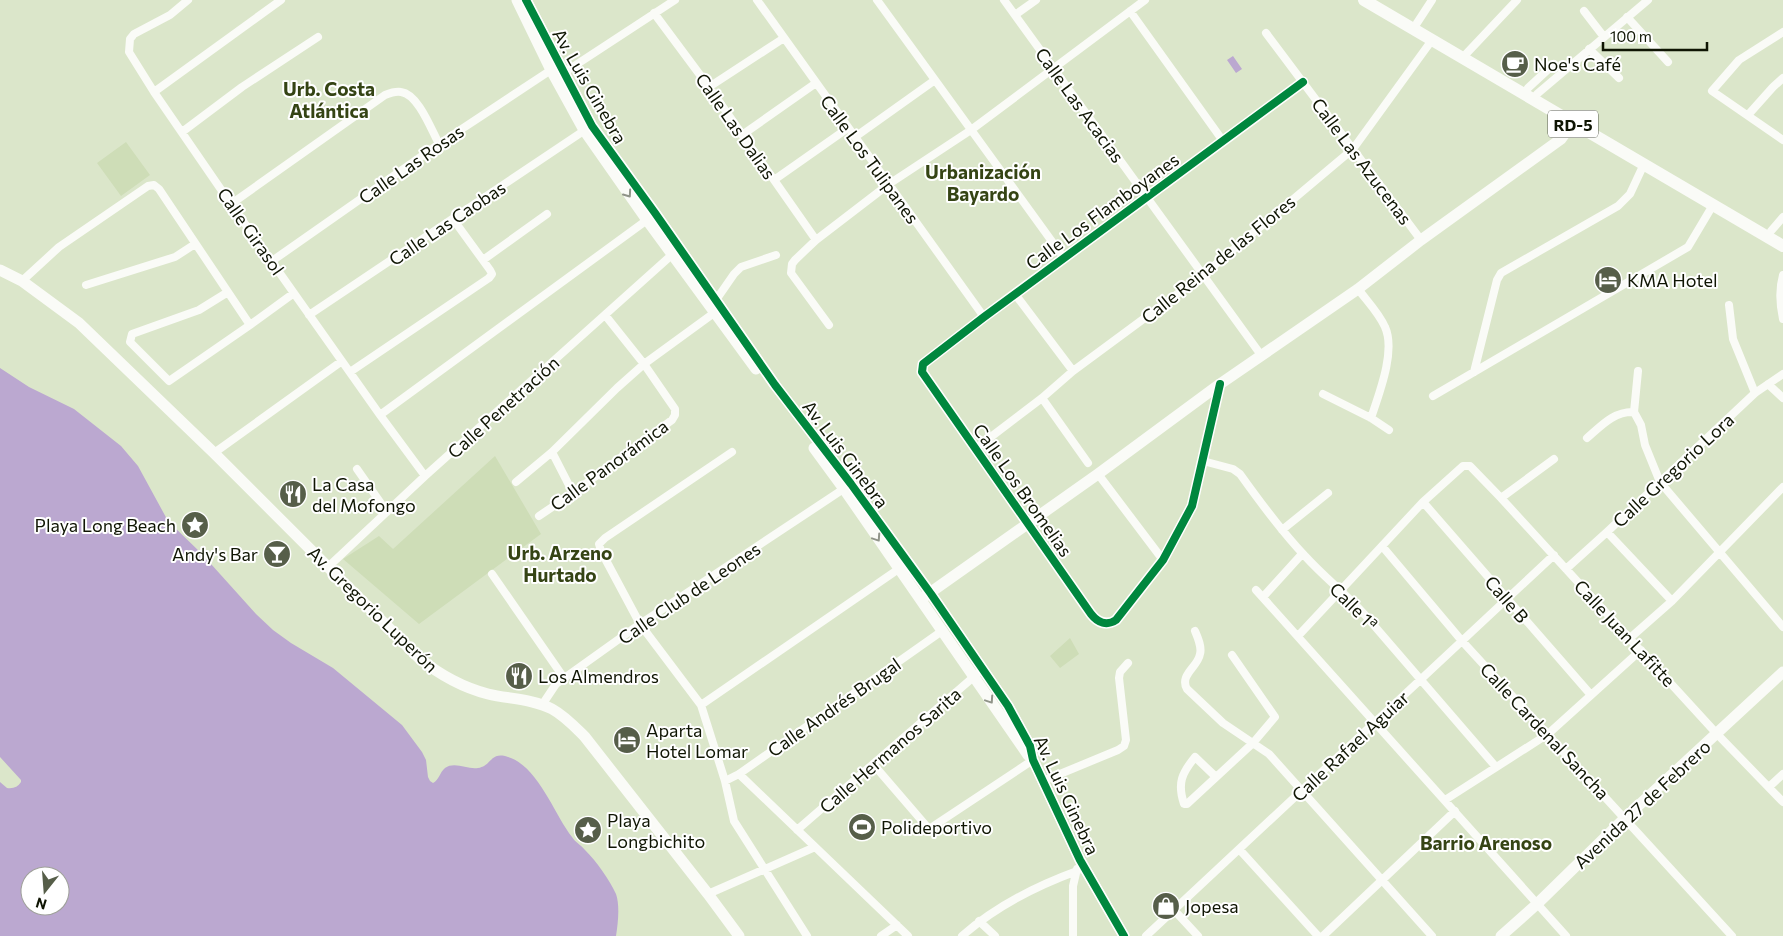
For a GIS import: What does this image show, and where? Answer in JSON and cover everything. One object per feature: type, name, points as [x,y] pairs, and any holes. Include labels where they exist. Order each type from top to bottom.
[{"type":"main road","name":"RD-5","points":[[1364,0],[1783,239]]},
{"type":"main road","name":"RD-5","points":[[1378,0],[1466,54],[1533,91],[1574,120],[1644,164],[1783,246]]},
{"type":"street","name":"Calle Girasol","points":[[188,0],[170,14],[134,34],[130,39],[128,52],[231,204],[425,476]]},
{"type":"street","points":[[154,92],[281,0]]},
{"type":"street","name":"Av. Luis Ginebra","points":[[517,0],[588,128],[647,220],[676,251],[714,313],[848,487]]},
{"type":"street","name":"Av. Luis Ginebra","points":[[526,0],[557,73]]},
{"type":"street","name":"Calle Las Rosas","points":[[272,261],[439,144],[675,0]]},
{"type":"street","name":"Calle Los Tulipanes","points":[[757,0],[984,317]]},
{"type":"street","points":[[877,0],[1064,258]]},
{"type":"street","name":"Calle Las Acacias","points":[[1004,0],[1261,355]]},
{"type":"street","points":[[1015,15],[1036,0]]},
{"type":"street","points":[[829,325],[791,273],[792,264],[816,240],[889,184],[971,130],[1145,0]]},
{"type":"street","points":[[1417,23],[1432,0]]},
{"type":"street","points":[[1466,54],[1517,0]]},
{"type":"street","points":[[1533,91],[1589,49],[1648,0]]},
{"type":"street","points":[[1584,10],[1604,37]]},
{"type":"street","points":[[1130,11],[1223,141]]},
{"type":"street","name":"Calle Las Dalias","points":[[654,14],[709,87],[816,240]]},
{"type":"street","points":[[1627,17],[1668,62]]},
{"type":"street","points":[[1783,32],[1739,60],[1712,91],[1783,140]]},
{"type":"street","name":"Calle Las Azucenas","points":[[1266,33],[1421,240]]},
{"type":"street","points":[[182,132],[242,87],[318,37]]},
{"type":"street","points":[[709,87],[784,38]]},
{"type":"street","name":"Calle Reina de las Flores","points":[[975,449],[1042,398],[1073,371],[1204,275],[1353,149],[1432,40]]},
{"type":"street","points":[[1589,49],[1620,78]]},
{"type":"street","points":[[1533,91],[1554,64]]},
{"type":"street","points":[[1748,116],[1772,87],[1783,78]]},
{"type":"street","points":[[855,137],[935,80]]},
{"type":"street","name":"Calle Los Flamboyanes","points":[[922,368],[923,364],[984,317],[1303,82]]},
{"type":"street","points":[[742,135],[816,83]]},
{"type":"street","points":[[231,204],[386,95],[395,92],[403,92],[417,102],[439,144]]},
{"type":"street","points":[[926,597],[1220,384],[1358,288],[1421,240],[1562,139],[1574,120]]},
{"type":"street","name":"Av. Luis Ginebra","points":[[588,128],[676,251],[716,300],[978,673],[1024,751],[1033,760],[1078,865],[1124,936]]},
{"type":"street","name":"Calle Las Caobas","points":[[309,315],[588,128]]},
{"type":"street","points":[[774,180],[848,128]]},
{"type":"street","points":[[1474,372],[1497,280],[1501,273],[1618,206],[1630,194],[1644,164]]},
{"type":"street","points":[[22,281],[59,247],[148,186],[154,185],[159,189],[250,326]]},
{"type":"street","points":[[1433,396],[1688,247],[1713,204]]},
{"type":"street","points":[[483,260],[547,214]]},
{"type":"street","points":[[1771,231],[1783,217]]},
{"type":"street","points":[[350,372],[489,278],[492,274],[453,218]]},
{"type":"street","points":[[380,415],[647,220]]},
{"type":"street","points":[[86,285],[175,257],[195,244]]},
{"type":"street","name":"Calle Penetración","points":[[328,566],[425,476],[676,251]]},
{"type":"street","points":[[716,300],[741,267],[776,255]]},
{"type":"street","name":"Av. Gregorio Luperón","points":[[0,270],[22,281],[78,324],[214,453],[419,658],[456,684],[487,694],[542,705],[564,717],[585,737],[739,936]]},
{"type":"street","points":[[1783,275],[1780,284],[1783,319]]},
{"type":"street","points":[[1358,288],[1378,315],[1388,339],[1384,376],[1371,418]]},
{"type":"street","points":[[228,292],[199,310],[132,334],[130,342],[169,381],[250,326],[294,293]]},
{"type":"street","points":[[1015,294],[1073,371]]},
{"type":"street","points":[[1729,306],[1733,339],[1755,393]]},
{"type":"street","points":[[516,482],[552,452],[644,364],[714,313]]},
{"type":"street","name":"Calle Panorámica","points":[[539,516],[672,420],[675,415],[675,409],[644,364],[605,316]]},
{"type":"street","points":[[214,453],[342,361]]},
{"type":"street","name":"Calle Los Bromelias","points":[[922,368],[922,372],[975,449],[1095,619],[1106,623],[1112,623],[1116,620],[1163,560]]},
{"type":"street","points":[[1638,371],[1634,412],[1641,425],[1645,445],[1660,482],[1783,627]]},
{"type":"street","name":"Calle Gregorio Lora","points":[[1566,569],[1608,532],[1755,393],[1783,374]]},
{"type":"street","points":[[1098,474],[1163,560],[1192,506],[1220,384]]},
{"type":"street","points":[[1768,384],[1783,398]]},
{"type":"street","points":[[1323,394],[1371,418],[1388,430]]},
{"type":"street","points":[[1042,398],[1088,463]]},
{"type":"street","points":[[1587,438],[1608,419],[1624,411],[1634,412]]},
{"type":"street","points":[[552,452],[573,493]]},
{"type":"street","points":[[732,452],[598,544],[640,624],[701,705],[734,821],[807,936]]},
{"type":"street","points":[[1501,498],[1554,459]]},
{"type":"street","name":"Calle 1ª","points":[[1203,461],[1237,471],[1302,554],[1366,614],[1420,680],[1496,767]]},
{"type":"street","name":"Calle Juan Lafitte","points":[[1423,502],[1463,466],[1470,466],[1717,734],[1783,802]]},
{"type":"street","points":[[357,469],[387,512]]},
{"type":"street","name":"Calle Club de Leones","points":[[542,705],[556,684],[564,678],[640,624],[848,487]]},
{"type":"street","points":[[1630,638],[1672,602],[1783,487]]},
{"type":"street","points":[[1282,530],[1328,493]]},
{"type":"street","points":[[1298,636],[1423,502]]},
{"type":"street","name":"Calle B","points":[[1423,502],[1591,695]]},
{"type":"street","points":[[1608,532],[1672,602]]},
{"type":"street","name":"Calle Cardenal Sancha","points":[[1382,546],[1462,641],[1732,936]]},
{"type":"street","points":[[1263,597],[1302,554]]},
{"type":"street","name":"Calle Rafael Aguiar","points":[[1146,936],[1554,556]]},
{"type":"street","points":[[701,705],[903,566]]},
{"type":"street","points":[[492,574],[564,678]]},
{"type":"street","points":[[1256,590],[1566,936]]},
{"type":"street","name":"Av. Luis Ginebra","points":[[926,597],[942,631],[978,673]]},
{"type":"street","name":"Calle Andrés Brugal","points":[[724,782],[739,774],[942,631]]},
{"type":"street","points":[[1195,631],[1201,648],[1200,655],[1186,678],[1185,686],[1223,723],[1269,754],[1432,936]]},
{"type":"street","points":[[1445,800],[1548,734],[1641,650]]},
{"type":"street","points":[[1216,777],[1195,758],[1183,772],[1181,778],[1180,790],[1184,804],[1187,804],[1253,743],[1274,719],[1275,715],[1232,655]]},
{"type":"street","points":[[1043,781],[1124,746],[1126,740],[1119,678],[1120,672],[1128,663]]},
{"type":"street","name":"Avenida 27 de Febrero","points":[[1501,936],[1783,672]]},
{"type":"street","name":"Calle Hermanos Sarita","points":[[797,830],[978,673]]},
{"type":"street","points":[[873,764],[929,829],[1033,760]]},
{"type":"street","points":[[739,774],[908,936]]},
{"type":"street","points":[[1769,787],[1783,774]]},
{"type":"street","points":[[1323,936],[1455,812]]},
{"type":"street","points":[[708,894],[815,847]]},
{"type":"street","points":[[1239,850],[1318,936]]},
{"type":"street","points":[[962,936],[979,921],[1078,865]]},
{"type":"street","points":[[1073,936],[1073,886],[1078,865]]},
{"type":"street","points":[[1174,910],[1198,936]]},
{"type":"street","points":[[979,921],[995,936]]},
{"type":"street","points":[[881,936],[897,925]]},
{"type":"green space","points":[[126,142],[150,175],[121,196],[97,163]]},
{"type":"green space","points":[[495,456],[541,534],[419,624],[343,559],[379,536],[393,549]]},
{"type":"green space","points":[[1070,638],[1079,654],[1060,668],[1050,656]]},
{"type":"shaded area","points":[[1233,56],[1242,69],[1236,73],[1227,60]]},
{"type":"shaded area","points":[[0,368],[29,387],[74,409],[121,446],[138,466],[168,521],[202,554],[256,614],[291,643],[333,668],[402,725],[426,760],[430,781],[435,782],[443,770],[449,766],[483,767],[494,757],[498,756],[508,757],[519,762],[528,770],[537,780],[573,839],[594,860],[613,888],[618,904],[616,936],[0,936],[0,782],[7,788],[11,788],[18,785],[21,780],[0,757]]},
{"type":"cycle path","points":[[526,0],[592,126],[775,385],[851,484],[931,594],[1008,706],[1030,746],[1033,760],[1080,860],[1124,936]]},
{"type":"cycle path","points":[[1220,384],[1192,506],[1163,560],[1116,620],[1106,623],[1097,620],[1091,614],[922,372],[923,364],[984,317],[1303,82]]},
{"type":"place","name":"Noe's Café","points":[[1515,64]]},
{"type":"place","name":"KMA Hotel","points":[[1608,280]]},
{"type":"place","name":"La Casa del Mofongo","points":[[293,494]]},
{"type":"place","name":"Playa Long Beach","points":[[195,525]]},
{"type":"place","name":"Andy's Bar","points":[[277,554]]},
{"type":"place","name":"Los Almendros","points":[[519,676]]},
{"type":"place","name":"Aparta Hotel Lomar","points":[[627,740]]},
{"type":"place","name":"Polideportivo","points":[[862,827]]},
{"type":"place","name":"Playa Longbichito","points":[[588,830]]},
{"type":"place","name":"Jopesa","points":[[1166,906]]},
{"type":"district","name":"Urb. Costa Atlántica","points":[[329,99]]},
{"type":"district","name":"Urbanización Bayardo","points":[[983,182]]},
{"type":"district","name":"Urb. Arzeno Hurtado","points":[[560,563]]},
{"type":"district","name":"Barrio Arenoso","points":[[1486,842]]}]
